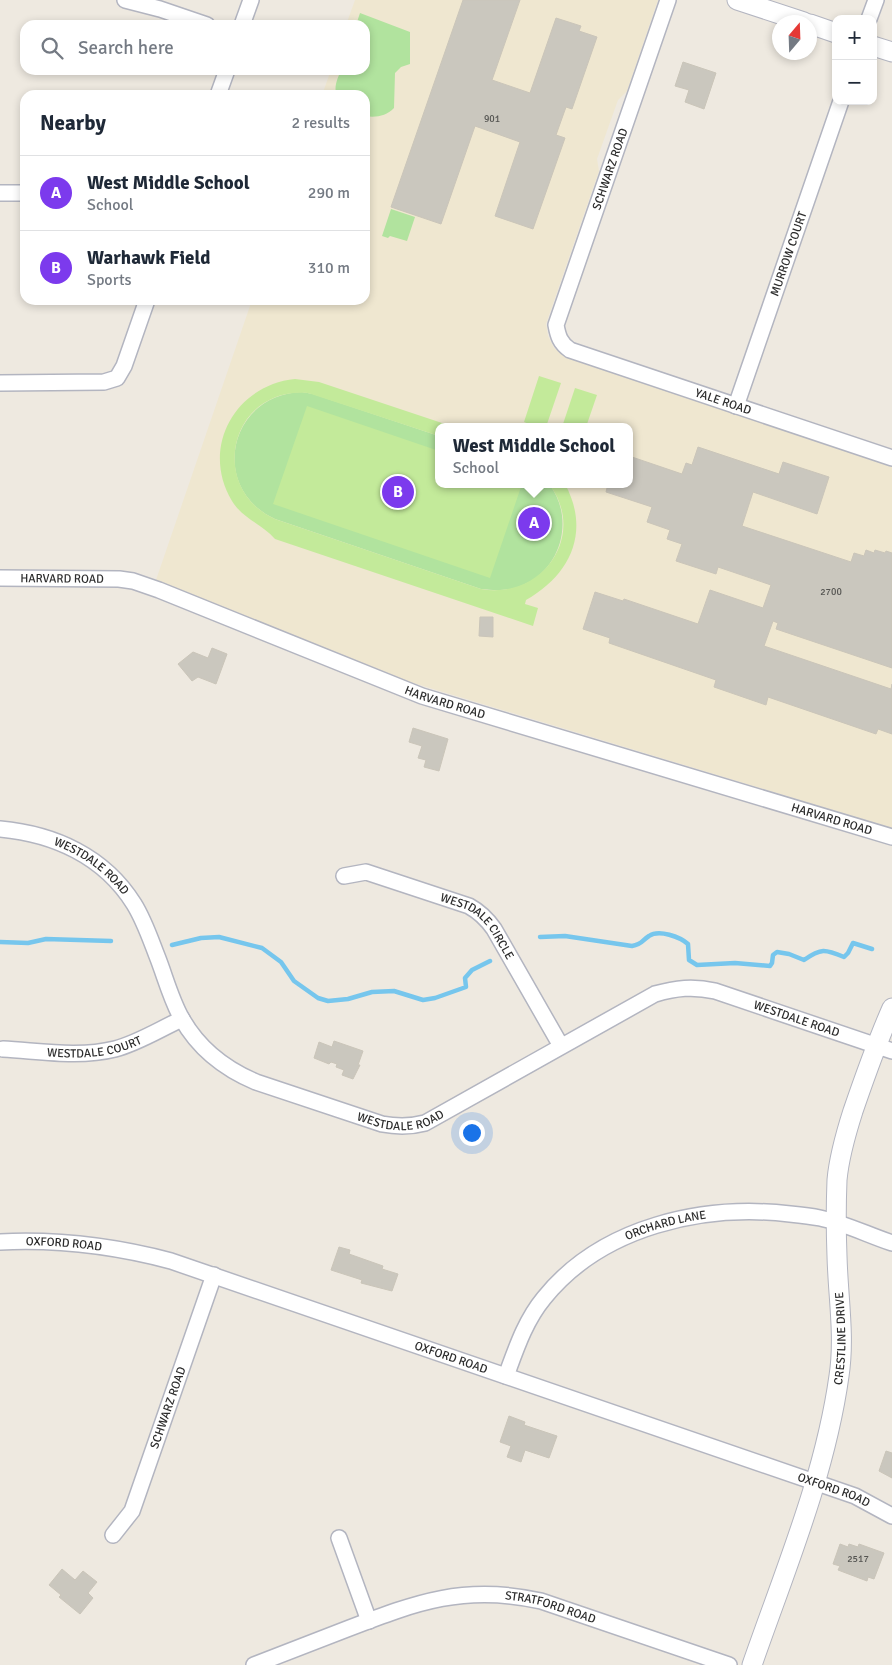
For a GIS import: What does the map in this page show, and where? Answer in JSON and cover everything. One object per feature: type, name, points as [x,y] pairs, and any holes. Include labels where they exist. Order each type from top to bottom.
[{"type":"street","points":[[124,0],[192,20]]},
{"type":"street","points":[[244,20],[251,0]]},
{"type":"street","name":"SCHWARZ ROAD","points":[[559,338],[556,325],[668,0]]},
{"type":"street","points":[[737,0],[783,15]]},
{"type":"street","points":[[870,15],[876,0]]},
{"type":"street","points":[[817,26],[832,32]]},
{"type":"street","points":[[877,47],[892,52]]},
{"type":"street","points":[[220,90],[224,75]]},
{"type":"street","name":"MURROW COURT","points":[[736,406],[840,105]]},
{"type":"street","points":[[0,193],[20,193]]},
{"type":"street","points":[[0,383],[104,382],[117,378],[124,366],[145,305]]},
{"type":"street","name":"YALE ROAD","points":[[559,338],[563,345],[570,350],[892,458]]},
{"type":"street","name":"HARVARD ROAD","points":[[0,578],[104,578],[133,581],[422,696],[892,837]]},
{"type":"street","name":"WESTDALE ROAD","points":[[0,829],[27,832],[52,839],[87,856],[105,869],[123,888],[134,904],[145,926],[182,1019],[196,1039],[210,1054],[239,1074],[382,1124],[398,1127],[426,1123],[655,994],[682,987],[715,991],[884,1049]]},
{"type":"street","name":"WESTDALE CIRCLE","points":[[344,876],[366,872],[469,906],[478,911],[489,921],[494,929],[561,1046]]},
{"type":"street","name":"CRESTLINE DRIVE","points":[[752,1665],[826,1448],[841,1358],[842,1325],[837,1256],[837,1224],[838,1178],[841,1156],[847,1132],[884,1049],[892,1008]]},
{"type":"street","name":"WESTDALE COURT","points":[[3,1049],[93,1053],[130,1044],[182,1019]]},
{"type":"street","name":"ORCHARD LANE","points":[[506,1376],[525,1328],[544,1298],[589,1256],[609,1244],[636,1233],[686,1218],[732,1212],[772,1212],[820,1218],[892,1243]]},
{"type":"street","name":"OXFORD ROAD","points":[[0,1242],[72,1243],[132,1251],[171,1261],[855,1496],[892,1516]]},
{"type":"street","name":"SCHWARZ ROAD","points":[[113,1535],[132,1512],[214,1275]]},
{"type":"street","points":[[339,1538],[369,1620]]},
{"type":"street","name":"STRATFORD ROAD","points":[[254,1665],[404,1607],[444,1597],[482,1594],[522,1597],[558,1606],[729,1665]]},
{"type":"shaded area","points":[[355,0],[658,0],[627,91],[618,100],[597,159],[599,171],[546,324],[548,336],[554,348],[565,356],[892,467],[892,828],[407,681],[156,580],[250,305],[370,305],[370,90],[324,90],[329,75],[370,75],[370,20],[348,20]]},
{"type":"green space","points":[[360,13],[410,32],[410,64],[401,67],[395,73],[394,108],[384,115],[370,117],[370,90],[336,90],[336,82],[339,75],[370,75],[370,20],[358,20]]},
{"type":"green space","points":[[391,209],[415,217],[407,241],[390,236],[388,238],[382,236]]},
{"type":"green space","points":[[539,376],[561,383],[547,423],[524,422]]},
{"type":"green space","points":[[295,379],[319,382],[442,423],[435,423],[435,435],[308,393],[282,395],[261,405],[246,421],[237,441],[235,463],[240,485],[253,504],[275,519],[481,589],[503,590],[523,584],[540,574],[552,560],[561,543],[563,523],[560,504],[551,488],[567,488],[573,502],[576,535],[572,551],[565,565],[541,590],[526,600],[525,604],[538,608],[533,626],[275,539],[236,507],[223,481],[220,460],[222,441],[229,422],[240,406],[255,393],[274,384]]},
{"type":"green space","points":[[575,388],[597,395],[587,423],[563,423]]},
{"type":"green space","points":[[302,392],[313,394],[435,435],[435,488],[551,488],[557,497],[561,511],[562,526],[560,541],[555,555],[547,567],[523,585],[503,590],[481,589],[275,519],[254,505],[241,486],[235,466],[236,445],[244,425],[258,408],[277,397]]},
{"type":"green space","points":[[307,406],[435,450],[435,488],[521,488],[490,578],[273,504]]},
{"type":"building","points":[[463,0],[520,0],[492,80],[530,93],[556,18],[581,26],[579,31],[597,37],[572,109],[566,107],[556,135],[565,138],[533,229],[495,216],[520,142],[475,126],[441,224],[391,207]]},
{"type":"building","points":[[683,62],[716,73],[704,109],[685,102],[689,90],[675,86]]},
{"type":"building","points":[[698,447],[779,474],[783,462],[829,477],[817,514],[753,492],[742,526],[851,562],[854,553],[864,556],[866,550],[874,553],[875,550],[892,553],[892,668],[776,629],[778,623],[773,621],[764,646],[891,689],[892,684],[892,734],[878,729],[876,734],[768,697],[766,705],[714,687],[716,680],[609,643],[610,638],[583,629],[595,592],[623,601],[624,599],[698,624],[710,590],[763,608],[771,585],[718,567],[716,574],[676,561],[682,544],[667,539],[670,530],[647,522],[652,507],[606,492],[607,488],[633,488],[633,457],[682,474],[686,463],[692,465]]},
{"type":"building","points":[[480,617],[493,617],[493,637],[479,636]]},
{"type":"building","points":[[212,648],[227,654],[216,684],[198,677],[192,681],[178,664],[193,652],[208,658]]},
{"type":"building","points":[[413,728],[448,739],[439,771],[424,767],[426,760],[418,758],[422,746],[409,742]]},
{"type":"building","points":[[334,1041],[363,1051],[358,1065],[360,1065],[353,1079],[342,1075],[344,1070],[336,1067],[337,1064],[331,1062],[329,1064],[314,1058],[319,1042],[332,1047]]},
{"type":"building","points":[[339,1247],[350,1250],[349,1254],[383,1266],[382,1269],[398,1274],[392,1291],[361,1283],[362,1280],[331,1270]]},
{"type":"building","points":[[509,1416],[525,1422],[524,1425],[557,1436],[549,1458],[525,1450],[521,1462],[507,1457],[511,1446],[500,1442]]},
{"type":"building","points":[[886,1451],[892,1453],[892,1478],[879,1471]]},
{"type":"building","points":[[840,1544],[848,1547],[849,1544],[858,1547],[859,1544],[884,1553],[874,1579],[868,1577],[867,1581],[838,1570],[840,1566],[833,1564]]},
{"type":"building","points":[[62,1569],[75,1580],[83,1571],[97,1582],[88,1593],[93,1598],[80,1614],[59,1597],[61,1595],[49,1585]]},
{"type":"waterway","points":[[540,937],[565,936],[632,946],[653,934],[664,934],[680,939],[688,944],[689,960],[697,965],[735,963],[770,966],[773,955],[777,952],[804,960],[815,953],[823,951],[832,952],[844,957],[853,943],[872,949]]},
{"type":"waterway","points":[[172,945],[201,938],[219,937],[262,948],[281,962],[294,981],[318,998],[328,1001],[348,999],[372,992],[394,991],[423,1000],[435,998],[466,987],[465,978],[472,970],[490,961]]},
{"type":"waterway","points":[[0,942],[28,943],[46,939],[111,941]]},
{"type":"place","name":"Warhawk Field","points":[[398,492]]},
{"type":"place","name":"West Middle School","points":[[534,523]]}]
